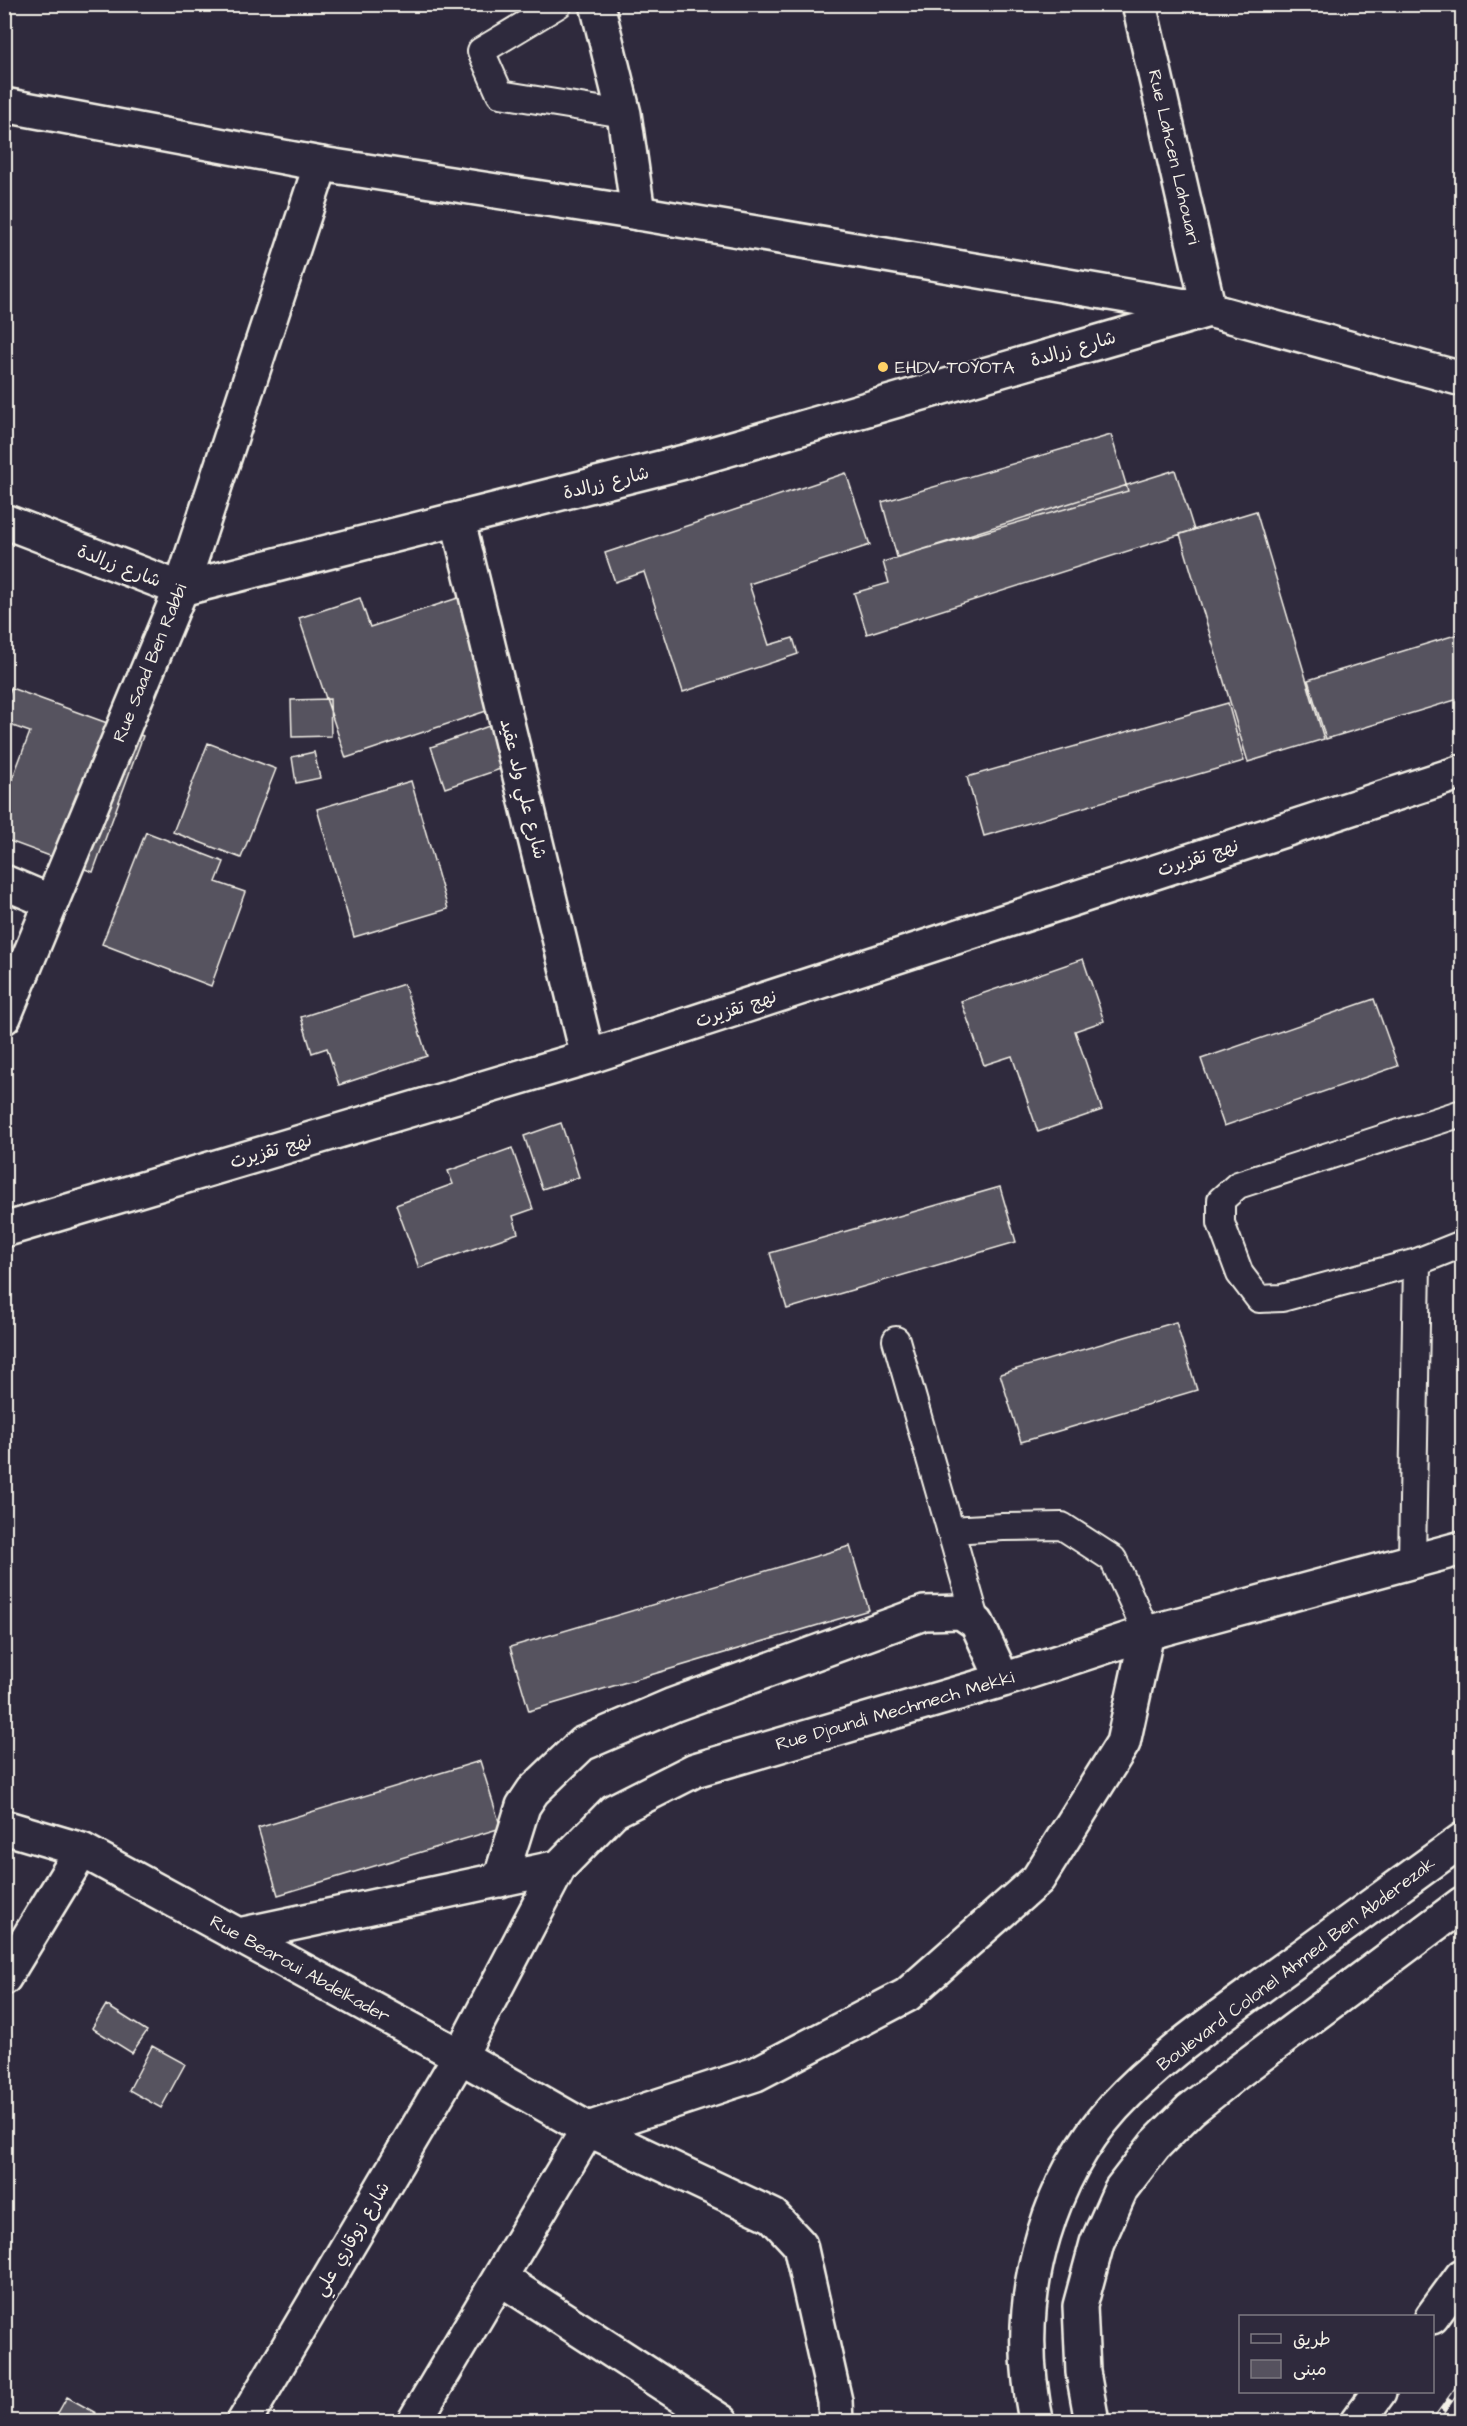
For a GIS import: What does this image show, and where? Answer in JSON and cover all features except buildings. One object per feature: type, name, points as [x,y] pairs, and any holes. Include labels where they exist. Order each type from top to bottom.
[{"type":"street","points":[[597,4],[624,114],[638,213]]},
{"type":"street","name":"Rue Lahcen Lahouari","points":[[1139,4],[1209,310]]},
{"type":"street","points":[[4,105],[321,164],[638,213],[1209,310],[1462,380]]},
{"type":"street","name":"Rue Saad Ben Rabbi","points":[[4,1017],[181,589],[321,164]]},
{"type":"street","name":"شارع زرالدة","points":[[4,521],[181,589],[684,462],[1209,310]]},
{"type":"street","name":"شارع علي ولد عقيد","points":[[458,520],[588,1057]]},
{"type":"street","name":"نهج تقزيرت","points":[[4,1230],[588,1057],[1462,772]]},
{"type":"street","points":[[4,882],[51,902]]},
{"type":"street","name":"Rue Djoundi Mechmech Mekki","points":[[460,2056],[559,1867],[614,1811],[695,1770],[1003,1680],[1147,1633],[1462,1548]]},
{"type":"street","points":[[500,1880],[523,1806],[533,1791],[582,1744],[673,1705],[924,1613],[961,1612],[977,1623],[1003,1680]]},
{"type":"street","points":[[414,2421],[588,2129],[756,2074],[907,1995],[1038,1879],[1123,1743],[1147,1633]]},
{"type":"street","name":"Rue Bearoui Abdelkader","points":[[4,1827],[82,1850],[460,2056],[588,2129],[773,2216],[800,2245],[835,2401],[836,2421]]},
{"type":"street","name":"Boulevard Colonel Ahmed Ben Abderezak","points":[[1036,2421],[1028,2359],[1027,2321],[1034,2275],[1045,2231],[1065,2182],[1087,2141],[1114,2107],[1164,2061],[1227,2011],[1462,1840]]},
{"type":"street","points":[[4,1978],[82,1850]]},
{"type":"street","points":[[239,1935],[559,1867]]},
{"type":"street","points":[[1092,2421],[1083,2372],[1080,2306],[1097,2243],[1120,2189],[1155,2145],[1190,2110],[1462,1904]]},
{"type":"street","name":"شارع زوقاري علي","points":[[244,2421],[460,2056]]},
{"type":"street","points":[[1434,2315],[1462,2276]]},
{"type":"street","points":[[500,2278],[722,2421]]},
{"type":"street","points":[[1357,2421],[1378,2393]]},
{"type":"lane","points":[[558,4],[481,51],[501,94],[624,114]]},
{"type":"lane","points":[[1462,1113],[1238,1185],[1221,1200],[1221,1223],[1228,1243],[1240,1274],[1259,1299],[1282,1298],[1417,1262],[1462,1244]]},
{"type":"lane","points":[[1412,1561],[1417,1262]]},
{"type":"lane","points":[[896,1340],[977,1623]]},
{"type":"lane","points":[[950,1530],[1062,1526],[1113,1559],[1147,1633]]},
{"type":"railway","points":[[1434,2422],[1462,2383]]},
{"type":"place","name":"EHDV TOYOTA","points":[[883,367]]}]
